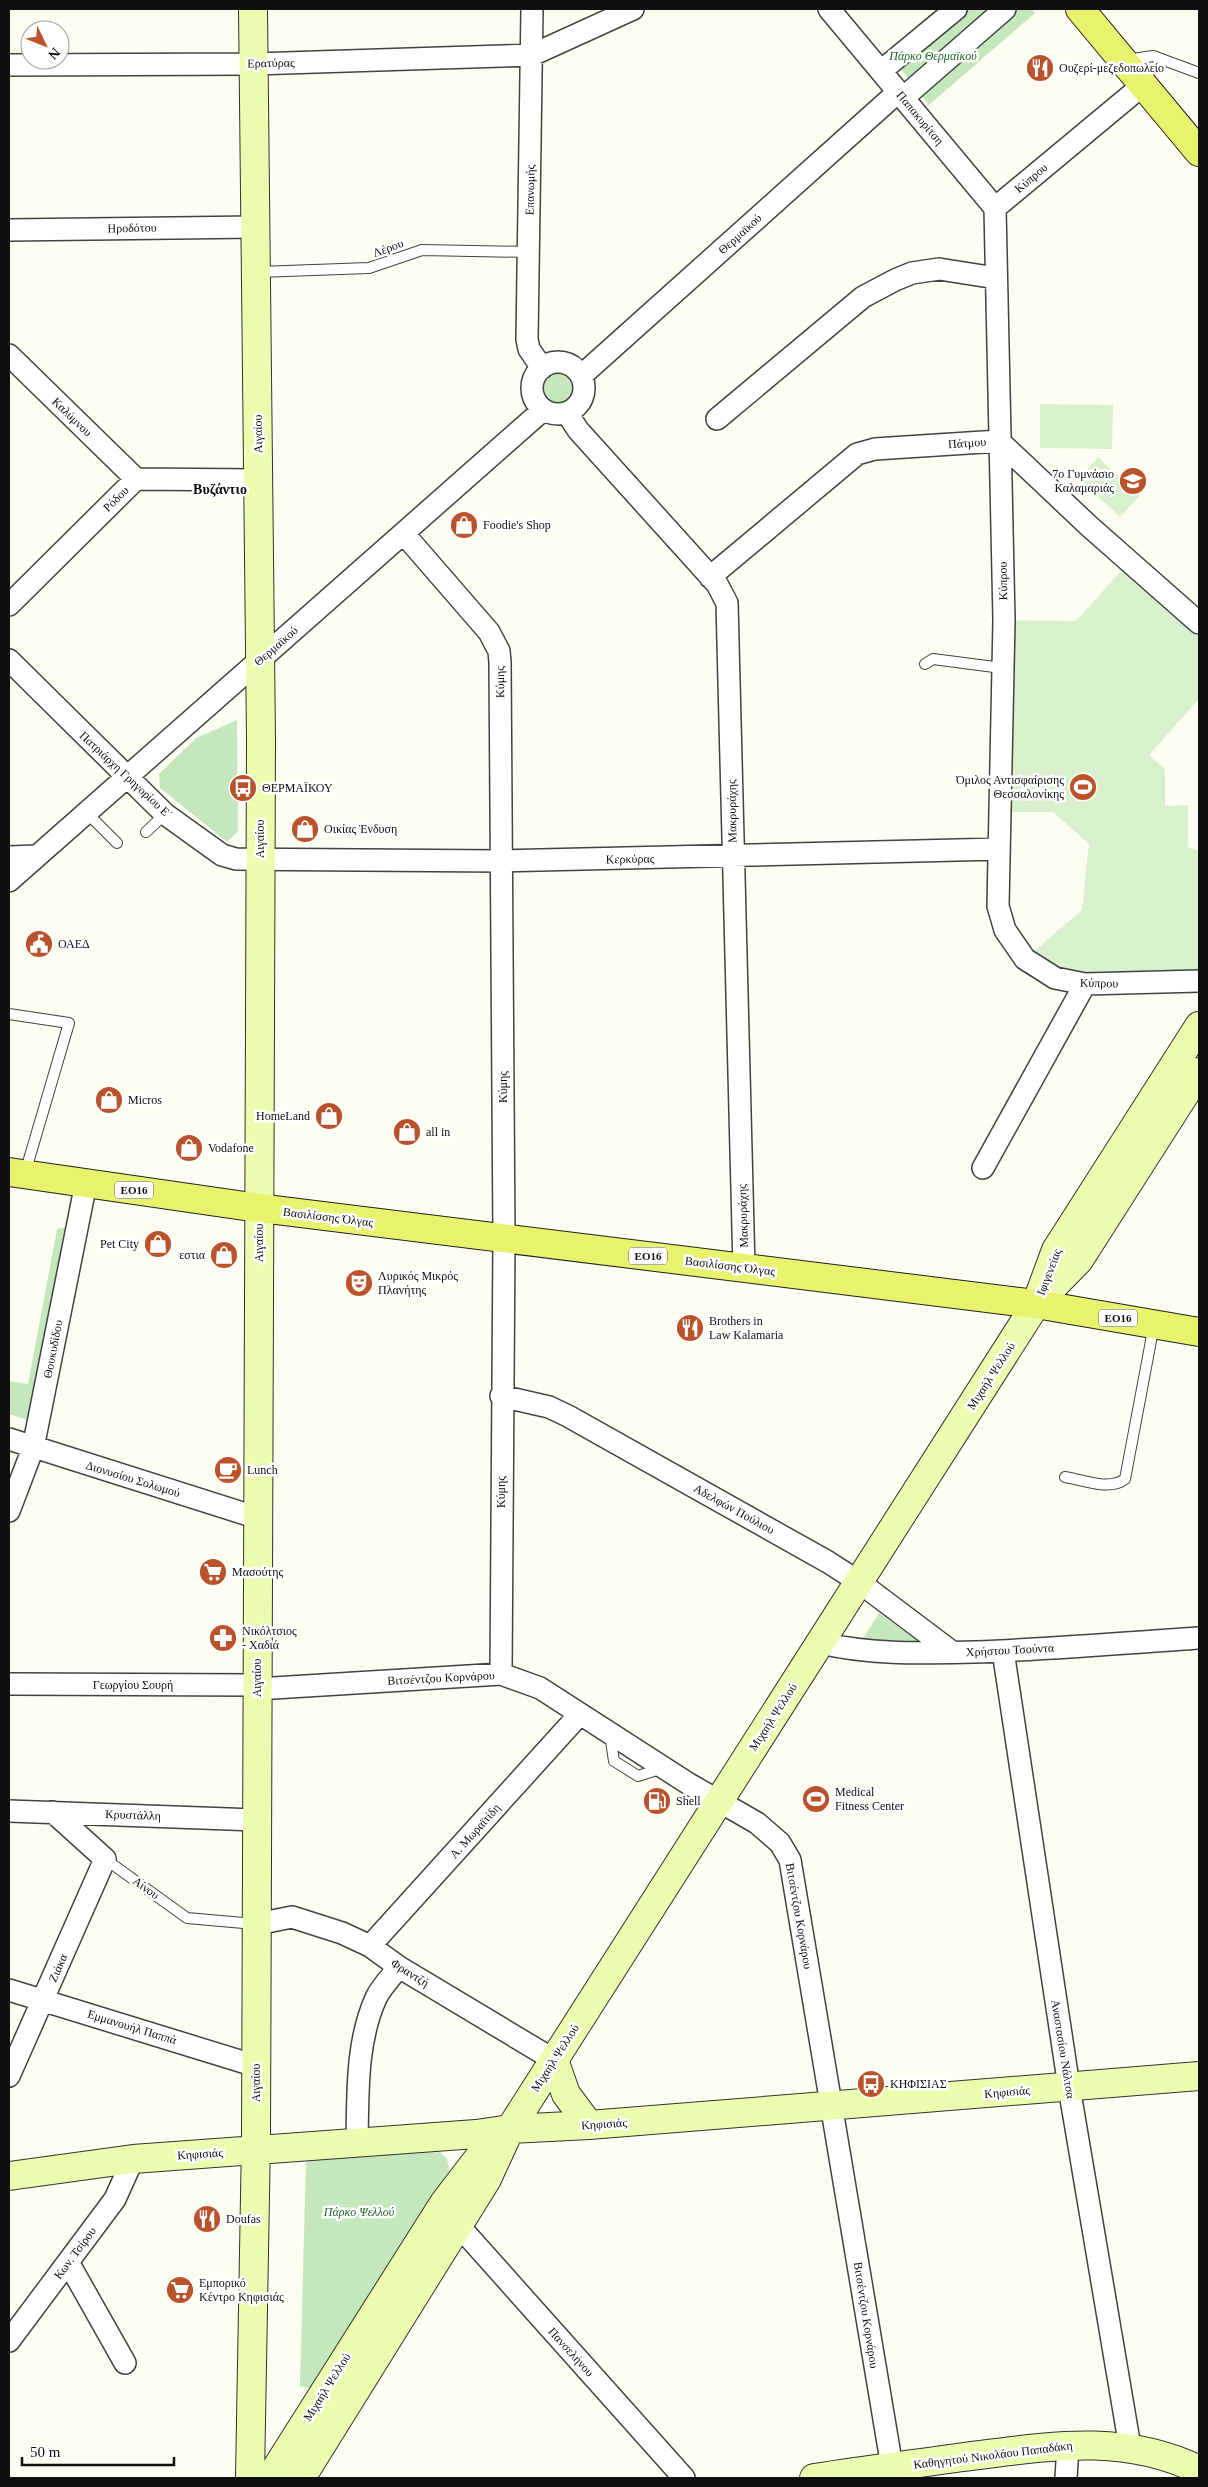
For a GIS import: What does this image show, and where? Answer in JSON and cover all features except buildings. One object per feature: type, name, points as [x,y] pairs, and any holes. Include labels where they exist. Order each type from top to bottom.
[{"type":"main road","name":"Αιγαίου","points":[[250,2478],[256,2150],[260,860],[260,661],[253,9]]},
{"type":"main road","points":[[1080,9],[1199,152]]},
{"type":"main road","name":"Ιφιγενείας","points":[[1036,1304],[1056,1250],[1199,1026]]},
{"type":"main road","name":"Ιφιγενείας","points":[[1036,1304],[1080,1260],[1199,1072]]},
{"type":"main road","name":"ΕΟ16","points":[[17,1173],[259,1208]]},
{"type":"main road","name":"Βασιλίσσης Όλγας","points":[[259,1208],[1036,1304],[1199,1332]]},
{"type":"main road","name":"Μιχαήλ Ψελλού","points":[[301,2478],[459,2226],[487,2179],[510,2129],[1036,1304]]},
{"type":"main road","points":[[554,2060],[566,2094],[589,2125]]},
{"type":"main road","name":"Κηφισιάς","points":[[9,2176],[133,2159],[510,2129],[589,2125],[1199,2076]]},
{"type":"main road","name":"Μιχαήλ Ψελλού","points":[[270,2478],[444,2203],[483,2152],[510,2129]]},
{"type":"main road","name":"Καθηγητού Νικολάου Παπαδάκη","points":[[814,2478],[1068,2445],[1130,2447],[1151,2451],[1198,2466]]},
{"type":"street","name":"Επανωμής","points":[[532,9],[527,343],[542,368]]},
{"type":"street","points":[[532,55],[632,9]]},
{"type":"street","name":"Παπακυρίτση","points":[[829,9],[848,18],[881,71],[995,208]]},
{"type":"street","points":[[881,71],[956,9]]},
{"type":"street","name":"Θερμαϊκού","points":[[581,376],[901,95],[1005,9]]},
{"type":"street","name":"Ερατύρας","points":[[9,65],[253,64],[532,55]]},
{"type":"street","name":"Κύπρου","points":[[1143,85],[995,208],[1004,620],[998,906],[1005,930],[1026,959],[1055,978],[1085,984],[1199,981]]},
{"type":"street","name":"Ηροδότου","points":[[9,230],[256,227]]},
{"type":"street","points":[[717,419],[863,297],[895,280],[912,273],[938,269],[996,278]]},
{"type":"street","name":"Καλύμνου","points":[[9,354],[136,479]]},
{"type":"street","points":[[557,362],[565,363],[573,366],[581,376],[584,386],[581,401],[567,413],[554,414],[543,410],[534,400],[532,383],[542,368],[557,362]]},
{"type":"street","name":"Θερμαϊκού","points":[[9,881],[543,410]]},
{"type":"street","name":"Μακρυράχης","points":[[567,413],[578,430],[724,593],[729,614],[733,856],[744,1268]]},
{"type":"street","name":"Πάτμου","points":[[710,577],[857,454],[875,449],[999,441],[1199,624]]},
{"type":"street","name":"Ρόδου","points":[[9,605],[136,479],[258,480]]},
{"type":"street","name":"Κύμης","points":[[404,534],[489,632],[499,651],[504,1238],[501,1396],[501,1674]]},
{"type":"street","name":"Πατριάρχη Γρηγορίου Ε΄","points":[[9,660],[165,814],[222,855],[236,859],[260,860]]},
{"type":"street","name":"Κερκύρας","points":[[260,860],[502,862],[998,849]]},
{"type":"street","points":[[9,857],[37,856]]},
{"type":"street","points":[[983,1168],[1085,984]]},
{"type":"street","name":"Θουκυδίδου","points":[[9,1511],[33,1448],[86,1183]]},
{"type":"street","name":"Αδελφών Πούλιου","points":[[501,1396],[549,1407],[568,1416],[828,1562],[859,1582],[952,1652]]},
{"type":"street","name":"Διονυσίου Σολωμού","points":[[9,1439],[258,1518]]},
{"type":"street","name":"Χρήστου Τσούντα","points":[[821,1643],[856,1651],[952,1652],[1003,1651],[1199,1638]]},
{"type":"street","name":"Αναστασίου Νάλτσα","points":[[1003,1651],[1069,2087],[1130,2447]]},
{"type":"street","name":"Βιτσέντζου Κορνάρου","points":[[257,1687],[501,1674],[540,1688],[579,1715],[664,1768],[720,1800],[768,1833],[785,1849],[790,1860],[892,2467]]},
{"type":"street","name":"Γεωργίου Σουρή","points":[[9,1684],[257,1687]]},
{"type":"street","name":"Α. Μωραϊτίδη","points":[[370,1946],[579,1715]]},
{"type":"street","name":"Κρυστάλλη","points":[[9,1811],[257,1820]]},
{"type":"street","name":"Αίνου","points":[[53,1812],[105,1859]]},
{"type":"street","name":"Ζιάκα","points":[[9,2076],[105,1859]]},
{"type":"street","name":"Φραντζή","points":[[257,1924],[292,1917],[335,1930],[370,1946],[399,1967],[554,2060]]},
{"type":"street","points":[[357,2142],[358,2075],[367,2024],[377,1996],[399,1967]]},
{"type":"street","name":"Εμμανουήλ Παππά","points":[[9,1990],[256,2066]]},
{"type":"street","name":"Κων. Τσίρου","points":[[9,2341],[115,2199],[133,2159]]},
{"type":"street","name":"Πανσελήνου","points":[[459,2226],[684,2478]]},
{"type":"street","points":[[68,2262],[125,2363]]},
{"type":"street","points":[[1066,2478],[1068,2445]]},
{"type":"lane","points":[[1123,61],[1153,56],[1199,73]]},
{"type":"lane","name":"Λέρου","points":[[256,272],[363,269],[422,250],[529,252]]},
{"type":"lane","points":[[925,664],[933,659],[1002,668]]},
{"type":"lane","points":[[87,813],[117,844]]},
{"type":"lane","points":[[146,832],[165,814]]},
{"type":"lane","points":[[9,1014],[69,1023],[17,1173]]},
{"type":"lane","points":[[1065,1477],[1109,1484],[1118,1484],[1125,1479],[1154,1324]]},
{"type":"lane","name":"Αίνου","points":[[105,1859],[188,1918],[257,1924]]},
{"type":"green space","name":"Πάρκο Θερμαϊκού","points":[[936,9],[1031,9],[1035,13],[929,105],[887,52]]},
{"type":"green space","points":[[558,374],[568,379],[573,389],[568,399],[558,404],[548,399],[543,389],[548,379]]},
{"type":"green space","points":[[1040,404],[1113,405],[1112,449],[1040,448]]},
{"type":"green space","points":[[1098,457],[1140,496],[1120,517],[1079,479]]},
{"type":"green space","name":"Όμιλος Αντισφαίρισης Θεσσαλονίκης","points":[[1130,561],[1199,623],[1199,699],[1149,755],[1165,769],[1165,806],[1188,805],[1188,847],[1199,851],[1199,981],[1085,984],[1025,959],[1082,910],[1089,844],[1053,812],[1001,812],[1004,620],[1076,621]]},
{"type":"green space","points":[[237,720],[238,831],[227,842],[160,788],[159,774],[196,738]]},
{"type":"green space","points":[[81,1224],[31,1421],[9,1414],[9,1381],[28,1384],[57,1229]]},
{"type":"green space","points":[[879,1613],[919,1642],[918,1645],[859,1645]]},
{"type":"green space","name":"Πάρκο Ψελλού","points":[[440,2152],[447,2159],[450,2172],[311,2389],[300,2386],[306,2160]]},
{"type":"place","name":"Ουζερί-μεζεδοπωλείο","points":[[1040,68]]},
{"type":"place","name":"7ο Γυμνάσιο Καλαμαριάς","points":[[1133,481]]},
{"type":"place","name":"Foodie's Shop","points":[[464,525]]},
{"type":"place","name":"Όμιλος Αντισφαίρισης Θεσσαλονίκης","points":[[1083,787]]},
{"type":"place","name":"ΘΕΡΜΑΪΚΟΥ","points":[[243,788]]},
{"type":"place","name":"Οικίας Ένδυση","points":[[305,829]]},
{"type":"place","name":"ΟΑΕΔ","points":[[39,944]]},
{"type":"place","name":"Micros","points":[[109,1100]]},
{"type":"place","name":"HomeLand","points":[[329,1116]]},
{"type":"place","name":"all in","points":[[407,1132]]},
{"type":"place","name":"Vodafone","points":[[189,1148]]},
{"type":"place","name":"Pet City","points":[[158,1244]]},
{"type":"place","name":"εστια","points":[[224,1255]]},
{"type":"place","name":"Λυρικός Μικρός Πλανήτης","points":[[359,1283]]},
{"type":"place","name":"Brothers in Law Kalamaria","points":[[690,1328]]},
{"type":"place","name":"Lunch","points":[[228,1470]]},
{"type":"place","name":"Μασούτης","points":[[213,1572]]},
{"type":"place","name":"Νικόλτσιος - Χαδιά","points":[[223,1638]]},
{"type":"place","name":"Medical Fitness Center","points":[[816,1799]]},
{"type":"place","name":"Shell","points":[[657,1801]]},
{"type":"place","name":"ΚΗΦΙΣΙΑΣ","points":[[871,2084]]},
{"type":"place","name":"Doufas","points":[[207,2219]]},
{"type":"place","name":"Εμπορικό Κέντρο Κηφισιάς","points":[[180,2290]]},
{"type":"district","name":"Βυζάντιο","points":[[220,489]]}]
